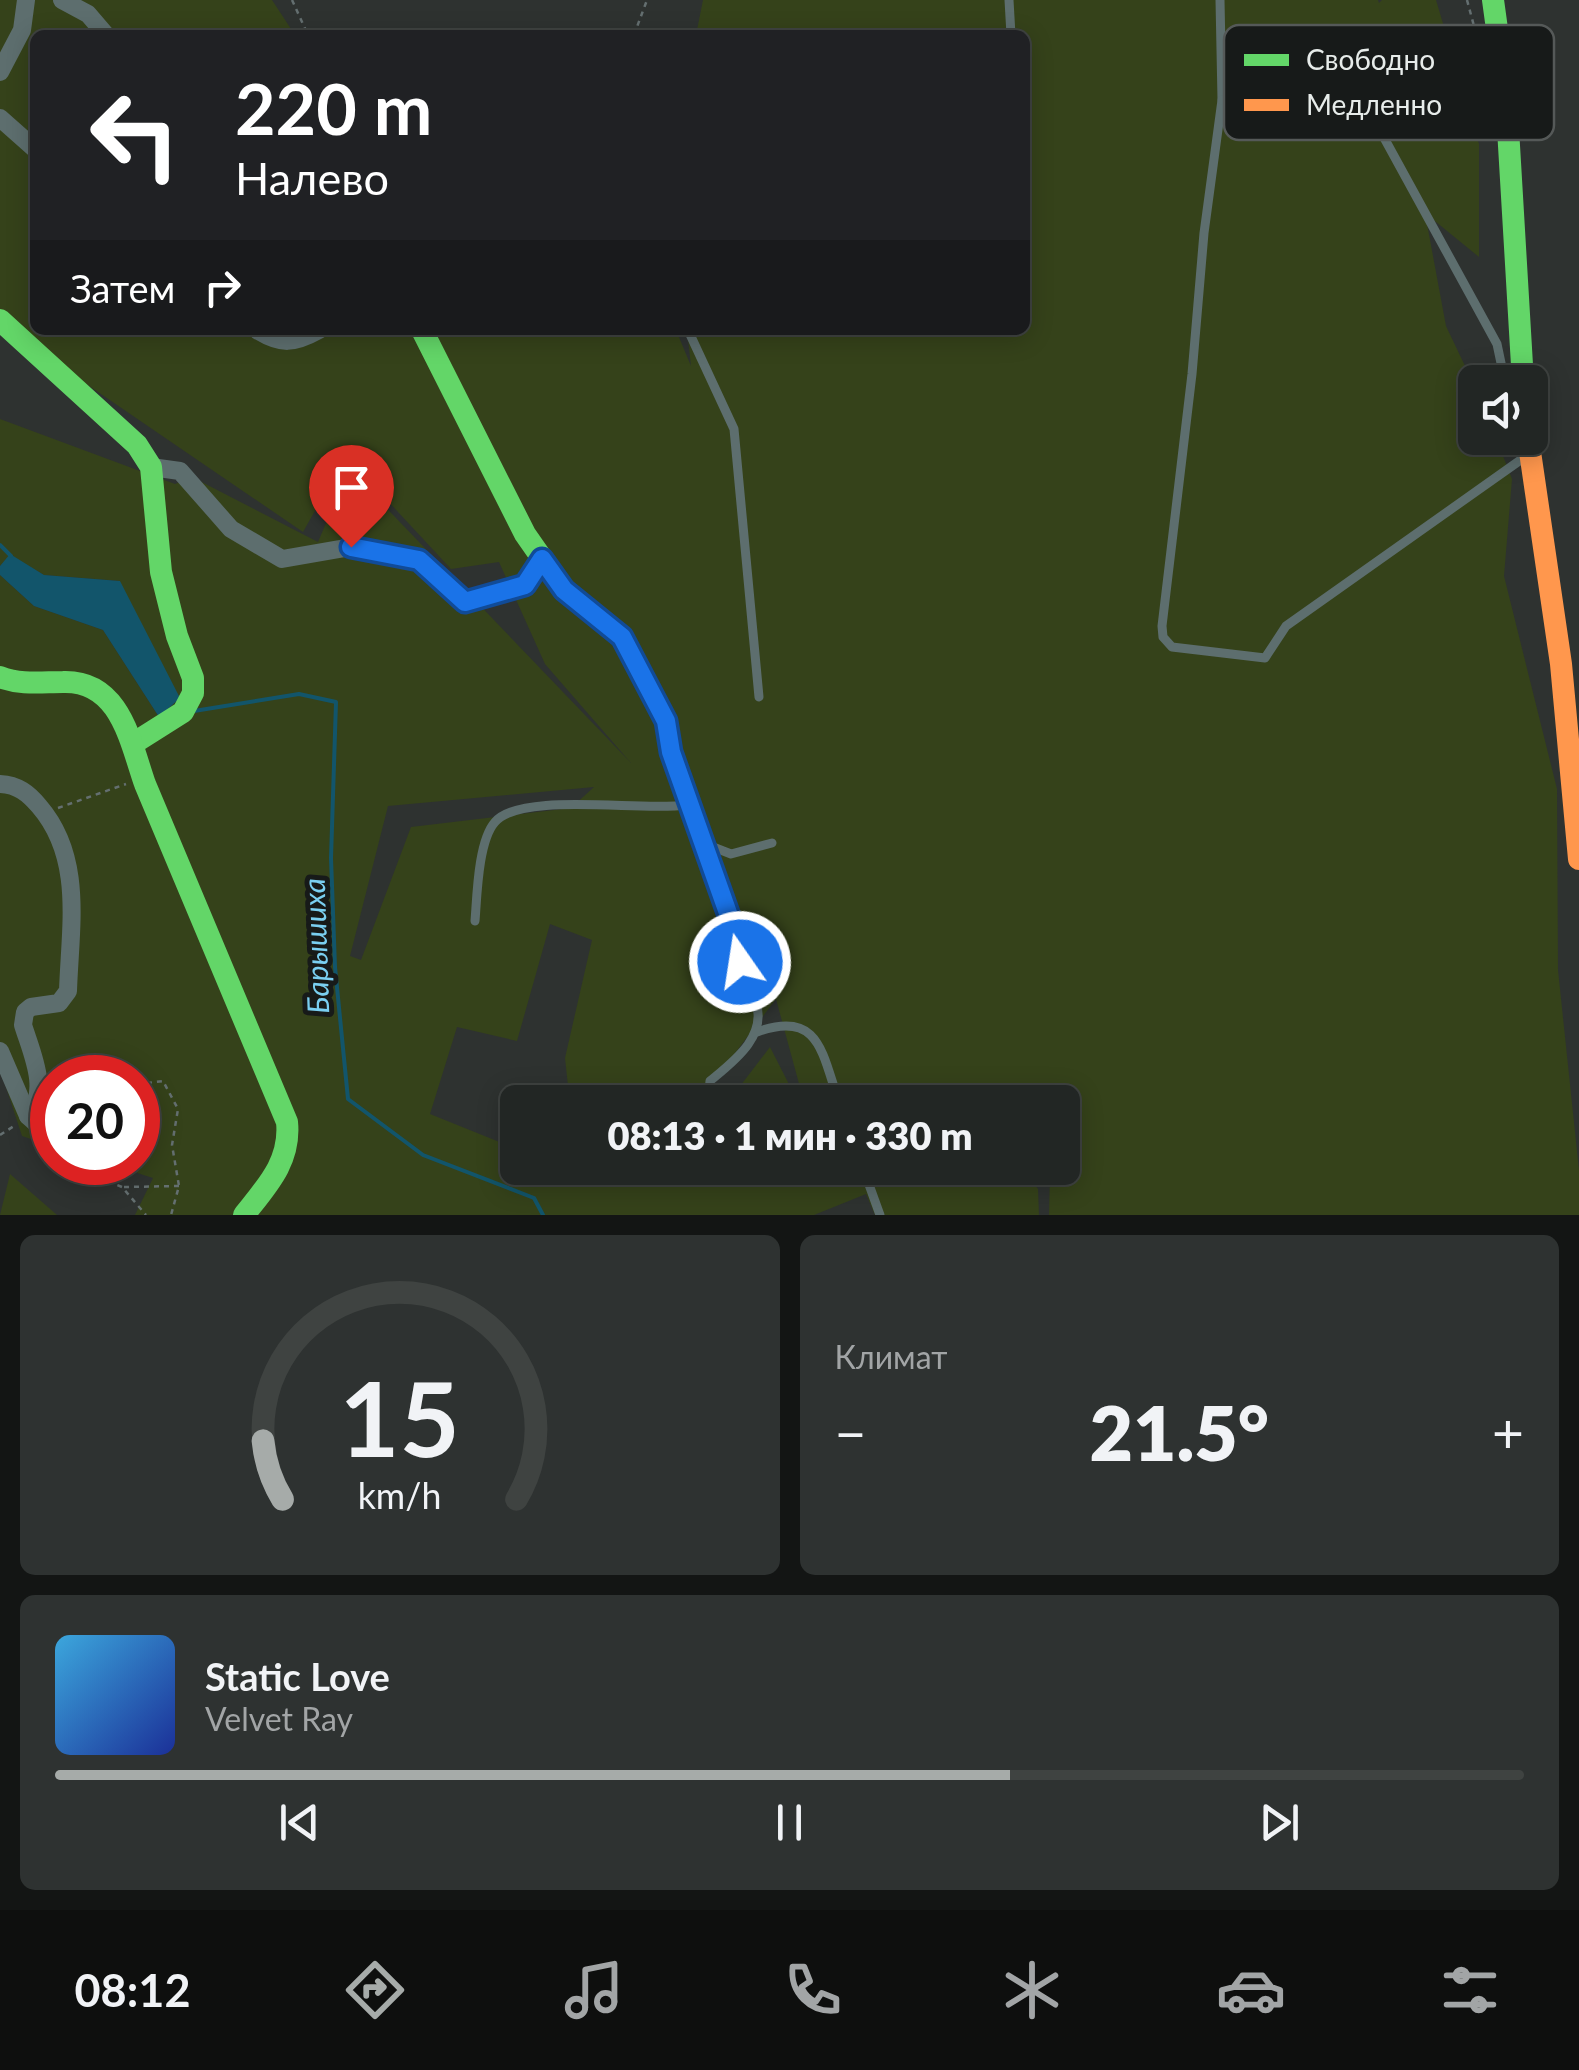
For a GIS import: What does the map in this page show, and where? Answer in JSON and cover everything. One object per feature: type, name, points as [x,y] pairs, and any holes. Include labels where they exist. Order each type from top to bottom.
[{"type":"street","points":[[0,72],[22,30],[26,0]]},
{"type":"street","points":[[62,0],[88,14],[102,30]]},
{"type":"street","points":[[1493,0],[1497,25]]},
{"type":"street","points":[[0,118],[30,145]]},
{"type":"street","points":[[1509,140],[1522,365]]},
{"type":"street","points":[[0,320],[137,444],[151,467],[161,572],[177,636],[193,678],[192,694],[184,712],[134,743]]},
{"type":"street","points":[[265,335],[276,342],[298,342],[310,335]]},
{"type":"street","points":[[425,335],[525,534],[564,590],[622,637],[666,721],[671,752],[739,944],[733,960],[714,978]]},
{"type":"street","points":[[1529,455],[1561,664],[1579,859]]},
{"type":"street","points":[[151,467],[180,471],[231,529],[282,559],[351,547],[419,560],[465,602],[525,585],[542,559]]},
{"type":"street","points":[[0,678],[20,683],[82,682],[94,686],[106,696],[134,743],[142,781],[287,1122],[286,1151],[280,1167],[244,1215]]},
{"type":"street","points":[[0,784],[28,793],[46,814],[68,856],[68,991],[58,1002],[31,1007],[24,1015],[23,1025],[40,1086],[36,1107],[28,1116],[0,1052]]},
{"type":"lane","points":[[1009,0],[1011,30]]},
{"type":"lane","points":[[1220,0],[1222,100],[1162,626],[1166,642],[1172,647],[1265,658],[1286,626],[1511,455]]},
{"type":"lane","points":[[1385,140],[1497,344],[1502,365]]},
{"type":"lane","points":[[690,335],[734,428],[760,698]]},
{"type":"lane","points":[[475,921],[484,848],[494,822],[516,809],[553,805],[663,808],[689,804]]},
{"type":"lane","points":[[705,844],[731,854],[772,843]]},
{"type":"lane","points":[[739,944],[740,962],[758,1006],[757,1032]]},
{"type":"lane","points":[[710,1085],[757,1032],[775,1025],[800,1025],[813,1035],[832,1085]]},
{"type":"lane","points":[[869,1185],[880,1215]]},
{"type":"path","points":[[292,0],[306,30]]},
{"type":"path","points":[[636,30],[647,0]]},
{"type":"path","points":[[46,814],[108,788],[142,781]]},
{"type":"path","points":[[160,1081],[178,1109],[172,1145],[180,1186],[171,1215]]},
{"type":"path","points":[[0,1135],[28,1116]]},
{"type":"path","points":[[122,1186],[180,1186]]},
{"type":"path","points":[[122,1186],[146,1215]]},
{"type":"green space","points":[[0,0],[272,0],[292,30],[30,30],[30,335],[678,335],[691,366],[688,335],[1030,335],[1030,30],[697,30],[703,0],[1436,0],[1443,25],[1224,25],[1224,140],[1478,140],[1479,257],[1425,213],[1446,326],[1465,365],[1458,365],[1458,455],[1503,455],[1512,479],[1504,576],[1557,789],[1558,970],[1579,1170],[1579,1215],[1049,1215],[1050,1185],[1080,1185],[1080,1085],[799,1085],[776,999],[711,1085],[568,1085],[565,1058],[592,940],[550,924],[517,1041],[457,1027],[430,1114],[500,1142],[500,1185],[1035,1185],[1039,1215],[875,1215],[866,1194],[814,1215],[135,1215],[150,1185],[160,1185],[160,1055],[30,1055],[30,1139],[22,1136],[0,1069],[0,575],[34,606],[103,630],[159,717],[120,581],[44,575],[10,555],[0,566],[0,419],[175,484],[192,477],[318,542],[349,469],[631,763],[545,664],[499,562],[451,569],[346,456],[303,532],[0,325]],"holes":[[[594,787],[571,808],[411,827],[361,960],[350,956],[388,806]]]},
{"type":"green space","points":[[770,1047],[789,1085],[741,1085]]},
{"type":"green space","points":[[10,1174],[57,1215],[0,1215]]},
{"type":"water","points":[[10,554],[44,575],[120,581],[180,698],[159,717],[103,630],[34,606],[0,575],[0,566]]},
{"type":"waterway","name":"Барышиха","points":[[0,545],[11,556]]},
{"type":"waterway","name":"Барышиха","points":[[194,711],[299,694],[336,702],[331,858],[335,967],[348,1099],[423,1155],[534,1198],[543,1215]]},
{"type":"traffic: fast","points":[[1493,0],[1496,25]]},
{"type":"traffic: fast","points":[[1509,140],[1522,365]]},
{"type":"traffic: fast","points":[[0,320],[137,445],[151,467],[161,572],[177,636],[193,678],[193,693],[183,712],[134,743]]},
{"type":"traffic: fast","points":[[425,335],[525,534],[564,590],[622,637],[666,721],[671,752],[739,944],[733,960],[713,978]]},
{"type":"traffic: fast","points":[[0,677],[23,682],[82,684],[98,691],[120,716],[287,1122],[281,1161],[244,1215]]},
{"type":"traffic: slow","points":[[1530,455],[1561,664],[1579,859]]},
{"type":"route","points":[[351,547],[419,560],[465,602],[525,585],[542,559],[564,590],[622,637],[666,721],[671,752],[739,944],[740,962]]}]
